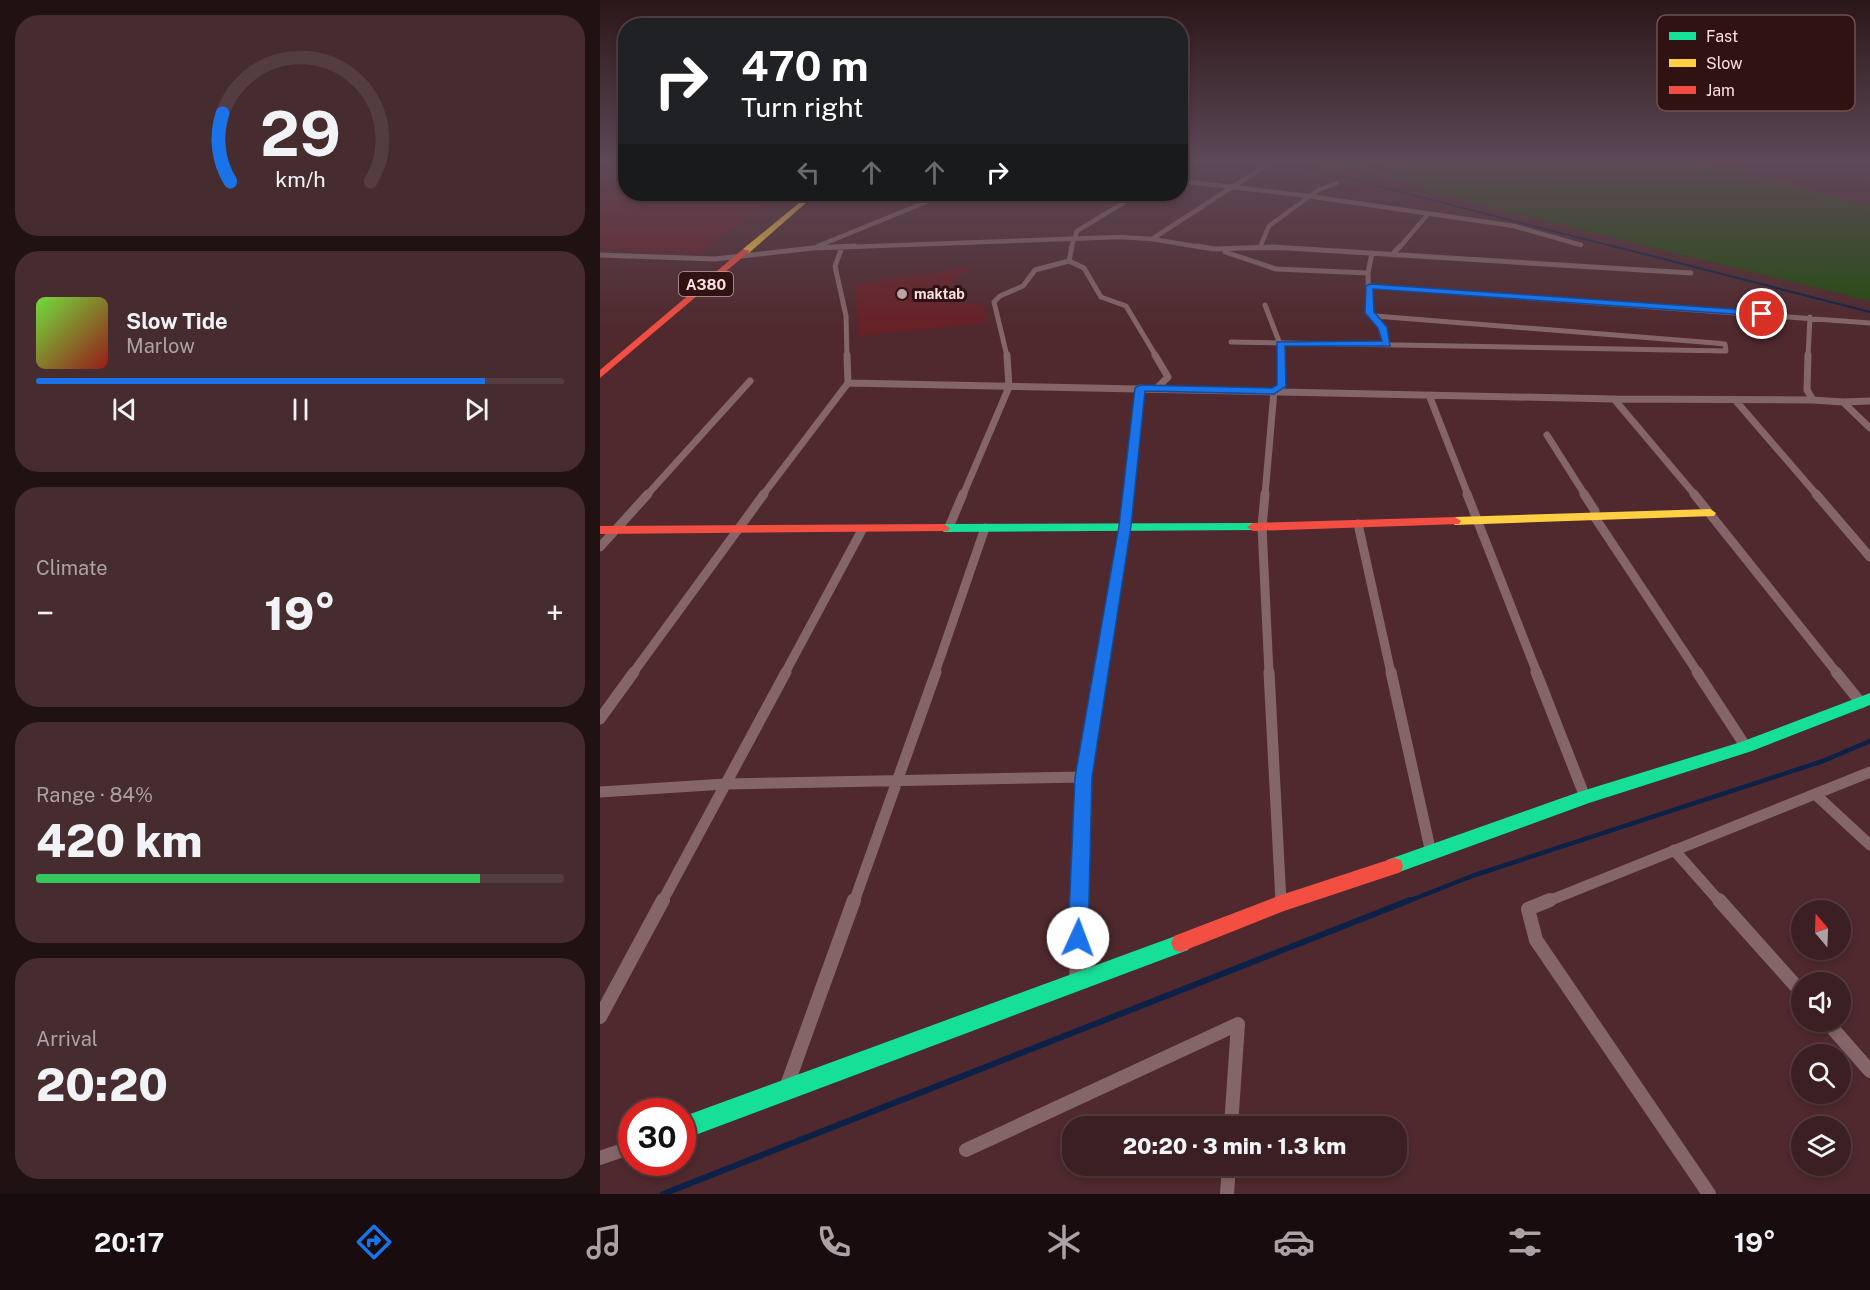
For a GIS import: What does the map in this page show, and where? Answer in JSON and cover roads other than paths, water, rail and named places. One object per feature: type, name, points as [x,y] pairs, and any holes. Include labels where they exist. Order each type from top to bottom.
[{"type":"main road","name":"A380","points":[[600,375],[777,218]]},
{"type":"main road","name":"A380","points":[[600,363],[783,218]]},
{"type":"main road","points":[[600,530],[1262,527],[1710,513]]},
{"type":"main road","points":[[696,1124],[1076,984],[1281,903],[1431,853],[1586,797],[1746,747],[1865,701]]},
{"type":"street","points":[[813,248],[888,218]]},
{"type":"street","points":[[1069,261],[1073,238],[1077,231],[1099,218]]},
{"type":"street","points":[[1152,238],[1184,218]]},
{"type":"street","points":[[1260,247],[1269,226],[1280,218]]},
{"type":"street","points":[[1394,254],[1425,218]]},
{"type":"street","points":[[1455,218],[1514,226],[1581,245]]},
{"type":"street","points":[[600,255],[690,259],[733,257],[813,248],[1073,238],[1152,238],[1214,249],[1275,269],[1368,273]]},
{"type":"street","points":[[600,719],[737,530],[848,383],[846,316],[835,266],[842,247]]},
{"type":"street","points":[[1214,249],[1260,247],[1691,273]]},
{"type":"street","points":[[1232,342],[1716,353],[1726,351],[1725,344],[1715,343],[1375,316],[1369,313],[1368,273],[1372,253]]},
{"type":"street","points":[[949,527],[1009,387],[1008,359],[994,302],[1000,296],[1023,286],[1035,270],[1069,261],[1084,268],[1101,297],[1126,306],[1168,377],[1157,388]]},
{"type":"street","points":[[1370,286],[1870,323]]},
{"type":"street","points":[[1265,305],[1280,344],[1281,386],[1274,391],[1262,527],[1281,903]]},
{"type":"street","points":[[1375,316],[1382,327],[1387,344]]},
{"type":"street","points":[[1809,317],[1807,390],[1813,400]]},
{"type":"street","points":[[600,547],[750,381]]},
{"type":"street","points":[[848,383],[1614,399],[1870,401]]},
{"type":"street","points":[[1076,984],[1083,777],[1125,526],[1140,388]]},
{"type":"street","points":[[1429,395],[1586,797]]},
{"type":"street","points":[[1614,399],[1865,701]]},
{"type":"street","points":[[1736,401],[1870,557]]},
{"type":"street","points":[[1843,402],[1870,428]]},
{"type":"street","points":[[1547,435],[1595,511],[1594,516],[1746,747]]},
{"type":"street","points":[[1358,524],[1431,853]]},
{"type":"street","points":[[784,1093],[898,781],[985,528]]},
{"type":"street","points":[[600,1017],[862,530]]},
{"type":"street","points":[[1709,1194],[1536,940],[1528,909],[1870,772]]},
{"type":"street","points":[[600,792],[725,784],[1083,777]]},
{"type":"street","points":[[1816,795],[1870,845]]},
{"type":"street","points":[[1674,850],[1791,981]]},
{"type":"street","points":[[966,1150],[1238,1024],[1232,1116]]},
{"type":"street","points":[[1836,1032],[1870,1071]]},
{"type":"street","points":[[600,1158],[618,1152]]},
{"type":"street","points":[[1227,1194],[1228,1176]]},
{"type":"waterway","points":[[1501,218],[1619,248]]},
{"type":"waterway","points":[[1613,246],[1870,312]]},
{"type":"waterway","points":[[1406,902],[1472,876],[1823,761],[1870,741]]},
{"type":"waterway","points":[[663,1194],[1410,900]]},
{"type":"place","name":"maktab","points":[[902,294]]}]
